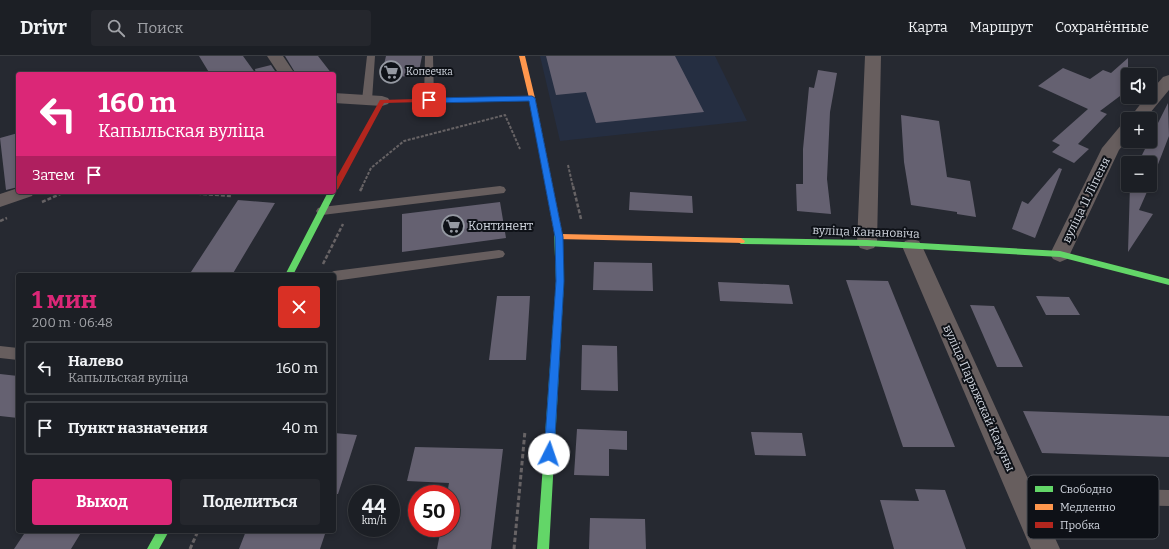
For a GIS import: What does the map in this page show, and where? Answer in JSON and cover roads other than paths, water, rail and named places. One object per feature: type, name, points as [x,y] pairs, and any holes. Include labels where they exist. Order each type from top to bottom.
[{"type":"main road","points":[[522,56],[532,98],[559,237],[560,281],[543,549]]},
{"type":"main road","points":[[336,185],[375,101],[532,98]]},
{"type":"main road","points":[[291,273],[331,194]]},
{"type":"main road","name":"вуліца Канановіча","points":[[559,237],[867,243],[1060,254],[1169,282]]},
{"type":"main road","points":[[153,549],[162,533]]},
{"type":"street","points":[[276,56],[286,72]]},
{"type":"street","points":[[867,243],[873,56]]},
{"type":"street","points":[[1157,94],[1169,80]]},
{"type":"street","points":[[336,98],[375,101]]},
{"type":"street","points":[[1157,103],[1169,107]]},
{"type":"street","points":[[1142,112],[1148,104]]},
{"type":"street","name":"вуліца 11 Ліпеня","points":[[1060,254],[1111,148],[1121,136]]},
{"type":"street","points":[[0,202],[20,194]]},
{"type":"street","name":"вуліца Парыжскай Камуны","points":[[912,246],[1027,508]]},
{"type":"street","name":"вуліца Парыжскай Камуны","points":[[1041,539],[1046,549]]},
{"type":"lane","points":[[371,56],[375,101]]},
{"type":"lane","points":[[429,56],[429,100]]},
{"type":"lane","points":[[322,211],[350,209],[500,190]]},
{"type":"lane","points":[[336,276],[499,254]]},
{"type":"lane","points":[[0,352],[16,354]]},
{"type":"lane","points":[[1021,495],[1027,495]]},
{"type":"lane","points":[[1159,498],[1169,498]]},
{"type":"place","name":"Копеечка","points":[[391,72]]},
{"type":"place","name":"Континент","points":[[453,226]]}]
